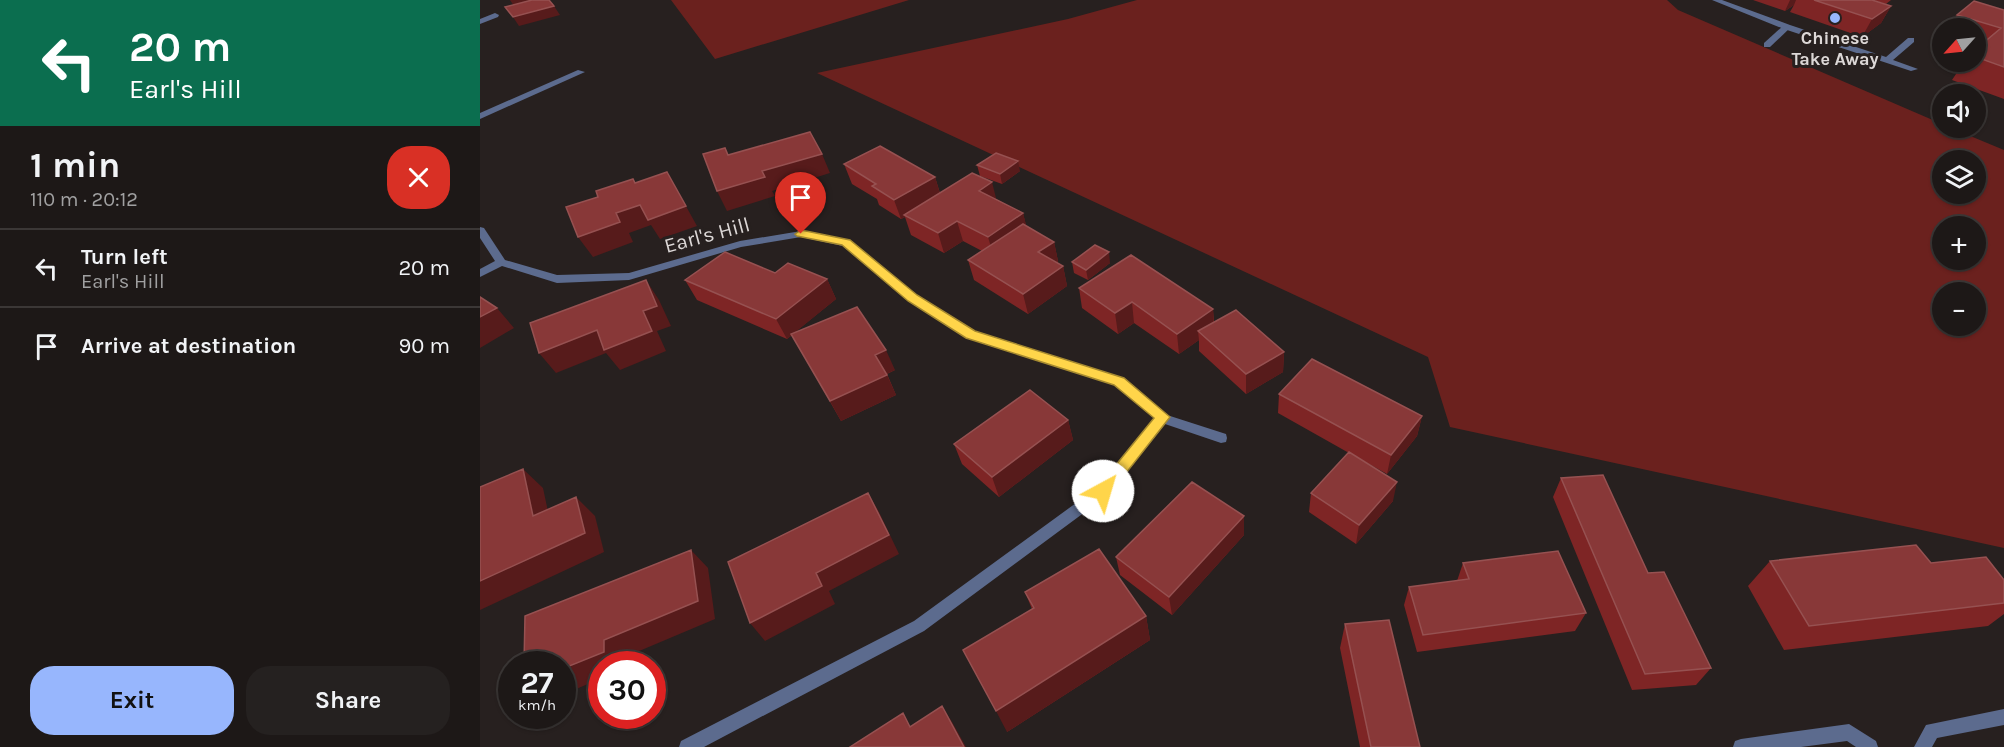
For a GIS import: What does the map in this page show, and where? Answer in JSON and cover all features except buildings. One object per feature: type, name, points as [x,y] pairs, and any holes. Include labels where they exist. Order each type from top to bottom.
[{"type":"street","points":[[1716,0],[1788,27],[1914,69]]},
{"type":"street","points":[[480,22],[495,15]]},
{"type":"street","points":[[1767,45],[1788,27]]},
{"type":"street","points":[[1888,60],[1911,40]]},
{"type":"street","points":[[480,116],[581,72]]},
{"type":"street","points":[[480,230],[501,262],[480,274]]},
{"type":"street","name":"Earl's Hill","points":[[501,262],[557,279],[629,276],[740,244],[801,234],[846,243],[913,298],[971,334],[1119,382],[1163,417],[1221,438]]},
{"type":"street","points":[[687,747],[920,626],[1103,491],[1163,417]]},
{"type":"street","points":[[1922,747],[1932,731],[2004,717]]},
{"type":"street","points":[[1741,747],[1849,732],[1870,747]]},
{"type":"shaded area","points":[[671,0],[909,0],[715,59]]},
{"type":"shaded area","points":[[1137,0],[1667,0],[1678,10],[1932,120],[1932,138],[1975,138],[2004,150],[2004,548],[1450,427],[1428,357],[817,73],[1068,19]]},
{"type":"place","name":"Chinese Take Away","points":[[1835,18]]},
{"type":"route","points":[[801,234],[846,243],[913,298],[971,334],[1119,382],[1163,417],[1103,491]]}]
